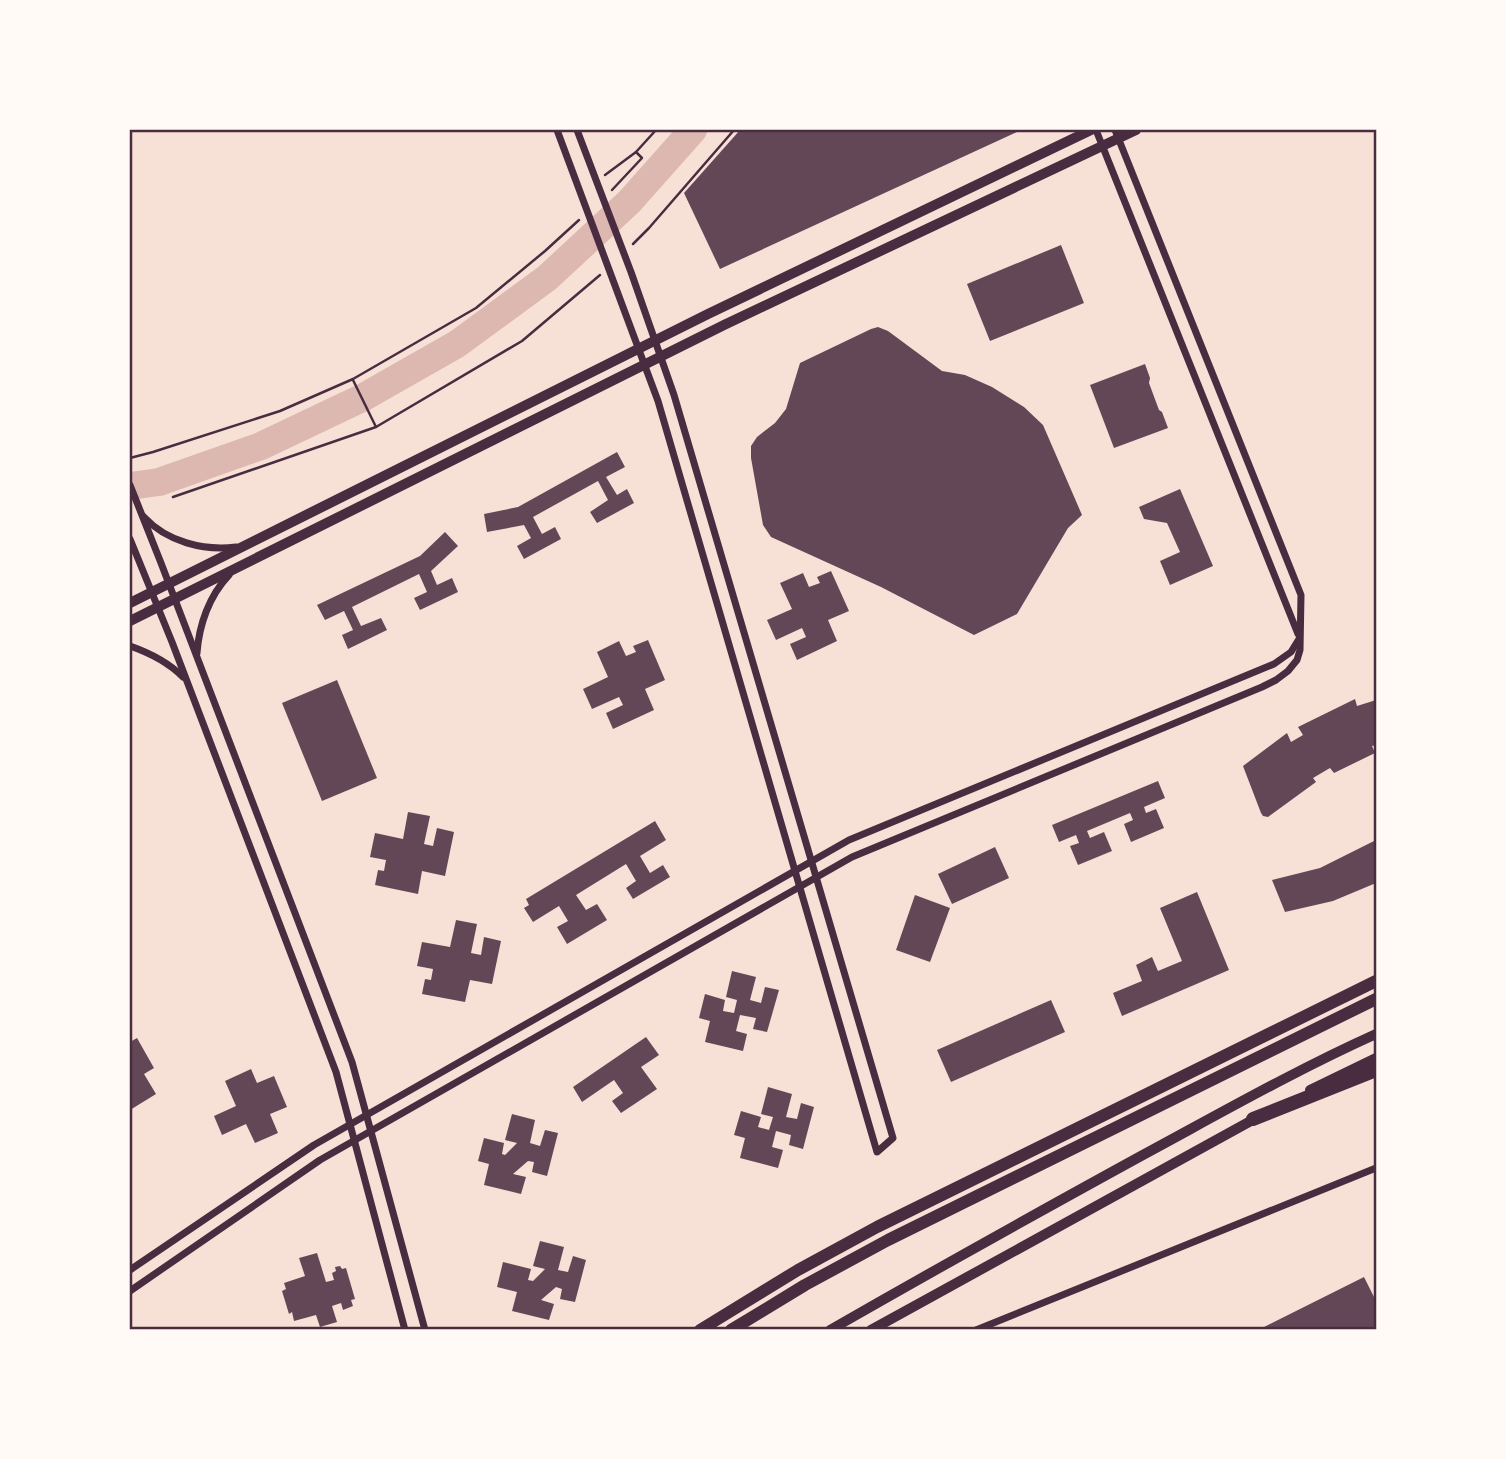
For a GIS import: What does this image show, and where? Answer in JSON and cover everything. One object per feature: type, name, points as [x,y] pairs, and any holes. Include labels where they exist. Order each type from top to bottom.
[{"type":"main road","points":[[700,1329],[798,1270],[877,1227],[1377,981]]},
{"type":"main road","points":[[730,1329],[888,1240],[1377,999]]},
{"type":"main road","points":[[1252,1119],[1377,1070]]},
{"type":"street","points":[[557,130],[585,213],[610,271],[658,401],[877,1153],[893,1138],[674,395],[577,130]]},
{"type":"street","points":[[130,603],[655,340],[1094,130],[1103,146],[1299,638]]},
{"type":"street","points":[[130,621],[736,319],[1103,146],[1117,134],[1136,130]]},
{"type":"street","points":[[130,1291],[320,1160],[852,857],[1276,680],[1288,671],[1297,660],[1300,650],[1301,596],[1117,134]]},
{"type":"street","points":[[130,485],[352,1062],[425,1329]]},
{"type":"street","points":[[141,514],[158,529],[184,542],[214,548],[244,546]]},
{"type":"street","points":[[130,539],[336,1072],[404,1329]]},
{"type":"street","points":[[197,657],[209,603],[225,579],[239,566]]},
{"type":"street","points":[[130,1270],[314,1145],[849,840],[1274,664],[1291,652],[1299,638]]},
{"type":"street","points":[[130,646],[163,661],[188,684]]},
{"type":"street","points":[[830,1329],[1244,1100],[1326,1056],[1377,1034]]},
{"type":"street","points":[[871,1329],[1252,1119],[1377,1058]]},
{"type":"street","points":[[977,1329],[1377,1168]]},
{"type":"path","points":[[597,181],[636,152],[656,130]]},
{"type":"path","points":[[642,235],[734,130]]},
{"type":"path","points":[[611,191],[642,158],[636,152]]},
{"type":"path","points":[[130,457],[280,411],[353,379],[476,308],[545,251],[585,213]]},
{"type":"path","points":[[173,497],[376,427],[522,341],[589,286]]},
{"type":"path","points":[[353,379],[376,427]]},
{"type":"building","points":[[740,130],[1021,130],[720,269],[684,193]]},
{"type":"building","points":[[1061,245],[1084,303],[990,341],[967,284]]},
{"type":"building","points":[[878,327],[888,331],[942,371],[965,375],[992,387],[1024,407],[1043,425],[1082,515],[1068,528],[1017,614],[974,635],[881,587],[771,537],[763,525],[751,446],[786,409],[800,363]]},
{"type":"building","points":[[1145,364],[1149,383],[1168,428],[1114,448],[1090,385]]},
{"type":"building","points":[[617,452],[625,467],[606,477],[617,495],[627,489],[634,503],[597,523],[590,512],[608,500],[598,481],[533,517],[542,534],[555,527],[561,539],[524,559],[517,546],[531,538],[524,525],[487,532],[484,514],[518,507]]},
{"type":"building","points":[[1180,489],[1213,566],[1170,585],[1160,561],[1180,552],[1167,523],[1144,519],[1139,507]]},
{"type":"building","points":[[445,532],[458,546],[431,571],[437,585],[452,578],[458,592],[420,610],[414,598],[427,592],[419,574],[352,607],[361,626],[381,618],[387,630],[348,649],[342,635],[353,630],[344,611],[325,620],[317,605],[420,556]]},
{"type":"building","points":[[831,571],[849,611],[828,620],[837,641],[797,660],[790,644],[806,637],[802,628],[776,640],[767,620],[792,609],[780,583],[803,573],[809,587],[820,583],[817,577]]},
{"type":"building","points":[[648,640],[665,680],[645,689],[654,710],[613,729],[606,713],[623,705],[619,697],[592,709],[583,689],[608,677],[597,652],[619,641],[626,656],[636,652],[633,646]]},
{"type":"building","points":[[337,680],[377,778],[322,801],[282,703]]},
{"type":"building","points":[[1355,699],[1357,706],[1376,700],[1376,745],[1372,746],[1375,753],[1334,773],[1330,768],[1313,778],[1316,782],[1268,817],[1263,816],[1243,766],[1287,733],[1291,742],[1303,735],[1298,727]]},
{"type":"building","points":[[1158,781],[1165,798],[1144,807],[1146,813],[1156,809],[1164,828],[1131,842],[1124,824],[1133,820],[1130,813],[1087,831],[1090,838],[1104,832],[1112,851],[1078,865],[1070,846],[1079,843],[1076,835],[1059,842],[1052,825]]},
{"type":"building","points":[[408,812],[430,816],[424,844],[433,846],[437,828],[454,832],[445,876],[422,871],[418,894],[375,885],[378,870],[384,871],[386,860],[370,857],[375,833],[403,839]]},
{"type":"building","points":[[655,821],[666,840],[640,856],[650,873],[663,865],[670,877],[633,899],[626,888],[636,881],[626,864],[576,895],[586,910],[597,904],[607,920],[567,944],[557,927],[568,921],[559,906],[533,922],[524,908],[529,905],[526,899]]},
{"type":"building","points":[[1376,840],[1376,883],[1333,901],[1285,912],[1272,880],[1320,868]]},
{"type":"building","points":[[995,847],[1009,878],[952,904],[938,874]]},
{"type":"building","points":[[1197,892],[1229,970],[1122,1016],[1113,993],[1142,981],[1136,965],[1152,957],[1158,971],[1182,961],[1160,908]]},
{"type":"building","points":[[915,895],[950,908],[930,962],[896,950]]},
{"type":"building","points":[[456,920],[477,924],[471,953],[481,955],[484,937],[501,941],[492,984],[470,980],[465,1002],[422,994],[425,979],[431,980],[433,969],[417,966],[422,942],[450,947]]},
{"type":"building","points":[[732,971],[756,977],[750,1000],[761,1003],[765,987],[779,990],[767,1032],[753,1029],[756,1018],[740,1015],[736,1031],[747,1034],[743,1051],[705,1042],[710,1021],[699,1018],[705,994],[725,1000],[723,1011],[734,1013],[737,1000],[726,997]]},
{"type":"building","points":[[1051,1000],[1065,1032],[951,1082],[937,1050]]},
{"type":"building","points":[[646,1037],[659,1055],[641,1067],[657,1089],[621,1113],[612,1101],[623,1093],[614,1080],[582,1102],[573,1087]]},
{"type":"building","points":[[137,1038],[154,1068],[144,1074],[156,1094],[130,1110],[130,1042]]},
{"type":"building","points":[[251,1069],[257,1083],[274,1076],[287,1107],[270,1114],[278,1133],[255,1143],[246,1124],[222,1135],[214,1116],[236,1106],[225,1081]]},
{"type":"building","points":[[768,1087],[792,1094],[786,1117],[797,1119],[801,1103],[814,1107],[803,1149],[789,1145],[791,1135],[776,1131],[772,1147],[783,1150],[778,1168],[740,1158],[745,1138],[734,1135],[741,1111],[761,1117],[758,1127],[769,1130],[773,1117],[761,1114]]},
{"type":"building","points":[[512,1114],[535,1120],[530,1143],[540,1146],[545,1130],[558,1133],[547,1176],[532,1172],[534,1162],[528,1161],[513,1174],[526,1177],[521,1194],[484,1185],[489,1164],[478,1161],[484,1138],[504,1143],[502,1154],[505,1155],[517,1143],[505,1140]]},
{"type":"building","points":[[540,1241],[564,1247],[558,1270],[568,1272],[573,1256],[586,1260],[575,1302],[560,1299],[562,1289],[556,1287],[541,1300],[554,1304],[549,1320],[512,1311],[517,1292],[497,1287],[503,1262],[531,1269],[528,1280],[533,1281],[545,1269],[533,1266]]},
{"type":"building","points":[[317,1253],[326,1282],[334,1280],[332,1273],[336,1271],[335,1267],[346,1268],[355,1299],[351,1300],[353,1306],[343,1310],[341,1303],[332,1306],[337,1322],[320,1327],[316,1315],[294,1321],[282,1291],[286,1289],[284,1283],[305,1276],[299,1258]]},
{"type":"building","points":[[1364,1277],[1376,1301],[1376,1330],[1258,1330]]},
{"type":"waterway","points":[[130,486],[159,482],[261,446],[362,398],[457,344],[547,278],[629,202],[693,130]]}]
